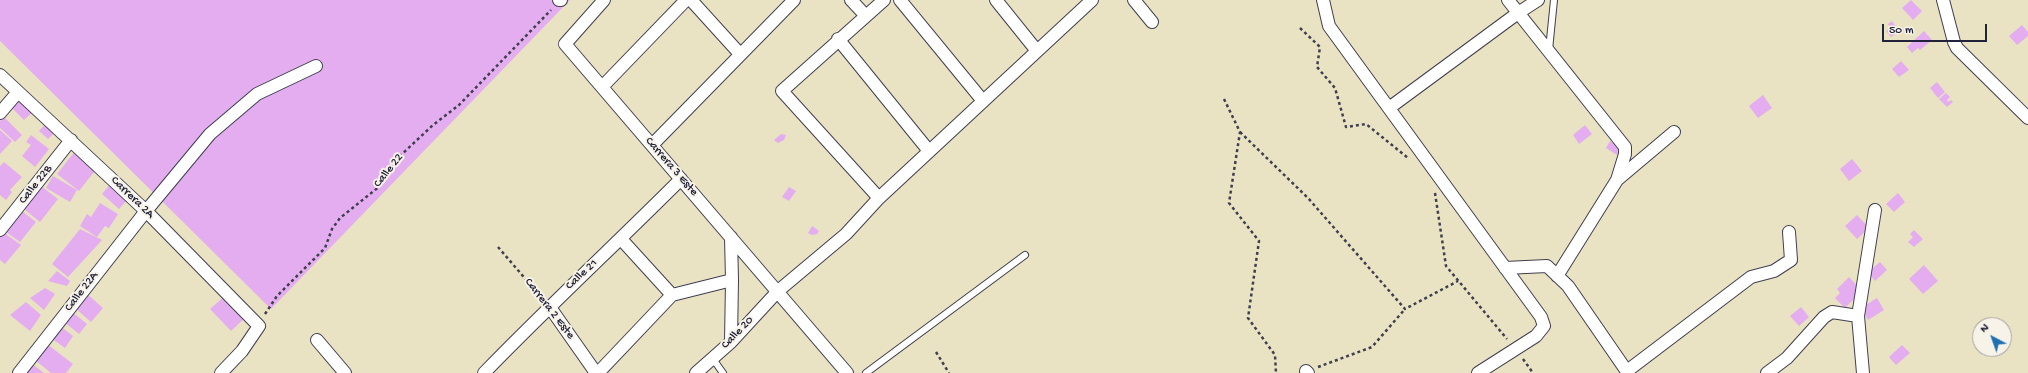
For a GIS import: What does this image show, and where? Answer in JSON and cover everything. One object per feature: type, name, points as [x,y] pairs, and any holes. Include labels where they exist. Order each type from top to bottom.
[{"type":"street","name":"Carrera 3 Este","points":[[604,0],[565,44],[847,373]]},
{"type":"street","points":[[602,87],[686,0]]},
{"type":"street","points":[[691,0],[740,54]]},
{"type":"street","points":[[652,145],[794,0]]},
{"type":"street","points":[[851,0],[866,16]]},
{"type":"street","points":[[878,198],[782,91],[838,39],[884,0]]},
{"type":"street","points":[[900,0],[983,101]]},
{"type":"street","points":[[996,0],[1037,51]]},
{"type":"street","name":"Calle 20","points":[[696,373],[731,342],[778,291],[846,234],[878,198],[1092,0]]},
{"type":"street","points":[[1134,0],[1152,22]]},
{"type":"street","points":[[1323,0],[1330,26],[1541,317],[1544,326],[1536,336],[1478,373]]},
{"type":"street","points":[[1508,0],[1624,147],[1625,154],[1617,180],[1557,276]]},
{"type":"street","points":[[1389,108],[1518,13],[1538,0]]},
{"type":"street","points":[[1943,0],[1957,48],[2028,118]]},
{"type":"street","points":[[838,39],[929,151]]},
{"type":"street","name":"Calle 22A","points":[[19,373],[146,211],[210,134],[257,94],[316,66]]},
{"type":"street","name":"Carrera 2A","points":[[0,75],[146,211],[259,326]]},
{"type":"street","points":[[0,113],[18,92]]},
{"type":"street","points":[[1617,180],[1674,132]]},
{"type":"street","name":"Calle 22B","points":[[0,230],[71,140]]},
{"type":"street","name":"Calle 21","points":[[484,373],[549,306],[621,239],[681,179]]},
{"type":"street","points":[[1863,373],[1858,316],[1875,210]]},
{"type":"street","points":[[1505,268],[1547,266],[1568,286],[1627,372],[1750,277],[1774,271],[1791,260],[1789,232]]},
{"type":"street","points":[[731,237],[731,342]]},
{"type":"street","points":[[621,239],[672,295]]},
{"type":"street","points":[[597,373],[672,295],[732,280]]},
{"type":"street","name":"Carrera 2 Este","points":[[549,306],[597,373]]},
{"type":"street","points":[[1766,373],[1787,358],[1824,316],[1832,312],[1858,316]]},
{"type":"street","points":[[221,373],[242,351],[259,326]]},
{"type":"street","points":[[317,340],[345,373]]},
{"type":"lane","points":[[1548,52],[1554,0]]},
{"type":"lane","points":[[866,373],[1025,255]]},
{"type":"lane","points":[[713,359],[723,373]]},
{"type":"path","name":"Calle 22","points":[[259,326],[266,311],[277,296],[325,248],[332,229],[340,218],[380,186],[401,155],[433,125],[459,105],[560,0]]},
{"type":"path","points":[[1300,28],[1320,46],[1317,67],[1335,88],[1346,127],[1366,124],[1408,159]]},
{"type":"path","points":[[1224,99],[1240,132],[1308,198],[1405,309]]},
{"type":"path","points":[[1240,132],[1229,203],[1259,241],[1248,318],[1275,355],[1276,373]]},
{"type":"path","points":[[1434,186],[1446,266],[1533,373]]},
{"type":"path","name":"Carrera 2 Este","points":[[498,247],[549,306]]},
{"type":"path","points":[[1307,372],[1372,347],[1405,309],[1458,281]]},
{"type":"path","points":[[936,352],[950,373]]},
{"type":"building","points":[[0,0],[570,0],[271,309],[0,41]]},
{"type":"building","points":[[1911,0],[1922,11],[1913,20],[1902,8]]},
{"type":"building","points":[[1892,21],[1899,31],[1891,37],[1886,31],[1891,28],[1888,24]]},
{"type":"building","points":[[2022,25],[2028,32],[2028,36],[2017,45],[2009,36]]},
{"type":"building","points":[[1924,31],[1932,40],[1920,50],[1918,48],[1912,53],[1907,47]]},
{"type":"building","points":[[1901,61],[1909,70],[1899,77],[1892,69]]},
{"type":"building","points":[[1937,82],[1945,92],[1938,98],[1930,88]]},
{"type":"building","points":[[24,93],[38,107],[24,120],[10,106]]},
{"type":"building","points":[[1946,93],[1950,97],[1947,100],[1948,102],[1951,100],[1953,102],[1947,107],[1939,99]]},
{"type":"building","points":[[1763,95],[1772,108],[1758,118],[1749,106]]},
{"type":"building","points":[[4,117],[22,135],[15,142],[0,128],[0,121]]},
{"type":"building","points":[[50,119],[59,128],[48,139],[39,131]]},
{"type":"building","points":[[1585,125],[1592,134],[1579,144],[1573,135]]},
{"type":"building","points":[[0,130],[12,141],[0,154]]},
{"type":"building","points":[[781,134],[786,135],[784,140],[778,143],[774,140]]},
{"type":"building","points":[[31,135],[49,149],[35,167],[22,156],[31,145],[26,142]]},
{"type":"building","points":[[1610,141],[1621,148],[1617,155],[1606,148]]},
{"type":"building","points":[[76,150],[98,167],[79,191],[57,174]]},
{"type":"building","points":[[1852,159],[1862,171],[1849,181],[1840,169]]},
{"type":"building","points":[[4,162],[22,177],[10,190],[12,192],[6,200],[0,195],[0,166]]},
{"type":"building","points":[[53,176],[77,190],[70,202],[46,188]]},
{"type":"building","points":[[112,182],[130,197],[119,209],[102,194]]},
{"type":"building","points":[[41,186],[58,199],[40,222],[24,209]]},
{"type":"building","points":[[789,187],[796,191],[789,201],[782,197]]},
{"type":"building","points":[[1898,193],[1905,202],[1894,212],[1886,204]]},
{"type":"building","points":[[100,203],[118,214],[109,228],[105,226],[97,237],[80,226],[87,214],[91,217]]},
{"type":"building","points":[[22,211],[36,222],[20,242],[6,232]]},
{"type":"building","points":[[1857,215],[1869,228],[1857,239],[1845,226]]},
{"type":"building","points":[[812,226],[819,231],[817,234],[812,235],[808,233]]},
{"type":"building","points":[[80,229],[102,240],[68,277],[52,264]]},
{"type":"building","points":[[1914,230],[1923,239],[1914,247],[1908,242],[1913,237],[1910,234]]},
{"type":"building","points":[[3,232],[21,245],[5,264],[0,260],[0,237]]},
{"type":"building","points":[[1880,262],[1887,270],[1875,281],[1868,272]]},
{"type":"building","points":[[1924,265],[1938,281],[1923,294],[1909,279]]},
{"type":"building","points":[[57,271],[70,281],[67,286],[48,281]]},
{"type":"building","points":[[1849,277],[1862,291],[1845,308],[1835,298],[1840,293],[1837,289]]},
{"type":"building","points":[[45,288],[55,294],[44,310],[30,298]]},
{"type":"building","points":[[86,293],[103,308],[91,322],[74,307]]},
{"type":"building","points":[[227,294],[247,316],[231,331],[210,309]]},
{"type":"building","points":[[1877,298],[1884,310],[1868,320],[1861,308]]},
{"type":"building","points":[[26,302],[41,315],[30,331],[10,315]]},
{"type":"building","points":[[1801,307],[1809,317],[1799,326],[1790,316]]},
{"type":"building","points":[[71,311],[87,324],[79,334],[63,321]]},
{"type":"building","points":[[60,326],[73,336],[65,348],[51,338]]},
{"type":"building","points":[[47,344],[73,364],[66,373],[51,373],[35,360]]},
{"type":"building","points":[[1902,345],[1910,353],[1896,365],[1889,357]]},
{"type":"building","points":[[31,363],[44,373],[24,373]]}]
